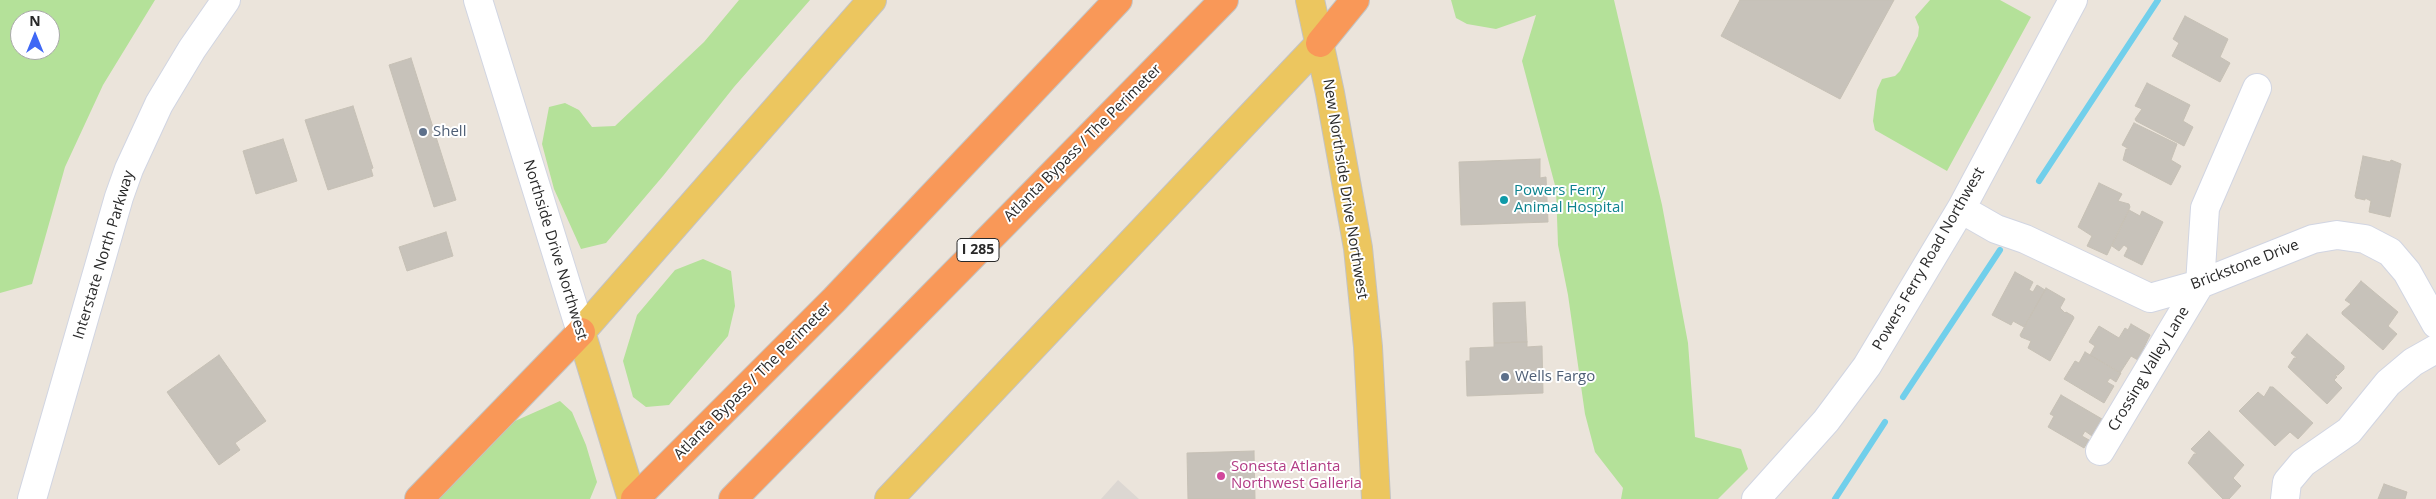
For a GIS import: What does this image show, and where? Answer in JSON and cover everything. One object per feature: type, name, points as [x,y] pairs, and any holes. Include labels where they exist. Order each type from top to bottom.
[{"type":"highway","name":"Atlanta Bypass / The Perimeter","points":[[634,499],[834,300],[1118,0]]},
{"type":"highway","name":"Atlanta Bypass / The Perimeter","points":[[733,499],[1224,0]]},
{"type":"highway","points":[[1320,43],[1355,0]]},
{"type":"highway","points":[[419,499],[581,332]]},
{"type":"main road","points":[[581,332],[872,0]]},
{"type":"main road","name":"New Northside Drive Northwest","points":[[1311,6],[1320,43],[1358,248],[1368,347],[1376,499]]},
{"type":"main road","points":[[889,499],[1320,43]]},
{"type":"main road","name":"Northside Drive Northwest","points":[[581,332],[634,499]]},
{"type":"street","name":"Interstate North Parkway","points":[[32,499],[119,196],[129,169],[163,97],[196,43],[226,0]]},
{"type":"street","name":"Northside Drive Northwest","points":[[478,0],[581,332]]},
{"type":"street","name":"Powers Ferry Road Northwest","points":[[1756,499],[1826,421],[1867,366],[1961,209],[2073,0]]},
{"type":"street","name":"Crossing Valley Lane","points":[[2100,451],[2200,284],[2206,208],[2257,88]]},
{"type":"street","name":"Brickstone Drive","points":[[1961,209],[1987,212],[2019,223],[2024,239],[2150,298],[2200,284],[2314,239],[2337,236],[2365,239],[2390,252],[2407,272],[2436,324]]},
{"type":"street","points":[[2285,499],[2287,482],[2303,463],[2349,431],[2388,382],[2413,362],[2436,349]]},
{"type":"green space","points":[[0,0],[155,0],[103,85],[65,167],[32,284],[0,293]]},
{"type":"green space","points":[[739,0],[810,0],[734,87],[663,176],[606,243],[581,249],[554,189],[542,144],[549,107],[565,103],[579,110],[592,127],[615,126],[704,42]]},
{"type":"green space","points":[[1451,0],[1614,0],[1662,205],[1688,343],[1695,437],[1741,449],[1748,469],[1718,499],[1621,499],[1623,488],[1595,452],[1585,414],[1568,295],[1558,245],[1556,189],[1522,61],[1536,15],[1496,29],[1467,24],[1456,18]]},
{"type":"green space","points":[[1930,0],[2000,0],[2031,17],[1947,171],[1875,130],[1873,121],[1877,90],[1882,79],[1895,76],[1900,71],[1918,36],[1919,27],[1915,17]]},
{"type":"green space","points":[[703,259],[731,271],[735,306],[728,336],[669,405],[646,407],[633,397],[623,361],[637,315],[675,270]]},
{"type":"green space","points":[[560,401],[572,412],[586,445],[597,482],[590,499],[438,499],[515,421]]},
{"type":"shaded area","points":[[1118,480],[1139,499],[1101,499]]},
{"type":"building","points":[[1740,0],[1894,0],[1840,99],[1721,36]]},
{"type":"building","points":[[2185,16],[2228,39],[2220,57],[2230,63],[2220,82],[2172,56],[2179,43],[2173,39]]},
{"type":"building","name":"Shell","points":[[411,58],[456,200],[434,207],[389,65]]},
{"type":"building","points":[[2147,83],[2190,105],[2183,121],[2193,127],[2184,146],[2136,121],[2135,119],[2142,109],[2135,106]]},
{"type":"building","points":[[353,106],[373,168],[371,169],[373,176],[328,190],[305,120]]},
{"type":"building","points":[[2134,123],[2177,144],[2171,160],[2181,166],[2171,185],[2123,160],[2126,149],[2129,149],[2122,145]]},
{"type":"building","points":[[283,139],[297,181],[256,194],[243,151]]},
{"type":"building","points":[[2363,156],[2390,162],[2391,160],[2401,164],[2390,217],[2369,212],[2371,201],[2365,198],[2365,200],[2356,198],[2355,196]]},
{"type":"building","name":"Powers Ferry Animal Hospital","points":[[1540,159],[1540,178],[1546,177],[1548,222],[1461,225],[1459,162]]},
{"type":"building","points":[[2099,183],[2122,194],[2118,201],[2129,204],[2130,207],[2107,255],[2087,246],[2092,236],[2078,227]]},
{"type":"building","points":[[2129,210],[2140,216],[2142,211],[2163,222],[2142,265],[2124,256],[2128,248],[2124,245],[2119,251],[2112,246]]},
{"type":"building","points":[[446,232],[453,256],[407,271],[399,247]]},
{"type":"building","points":[[2015,272],[2033,282],[2029,290],[2033,292],[2037,285],[2045,290],[2024,327],[2013,321],[2011,325],[1992,315]]},
{"type":"building","points":[[2361,281],[2398,312],[2388,326],[2397,334],[2383,350],[2342,314],[2351,304],[2345,300]]},
{"type":"building","points":[[2046,288],[2065,299],[2060,308],[2074,318],[2050,361],[2028,348],[2031,341],[2020,335]]},
{"type":"building","points":[[1525,302],[1527,342],[1494,343],[1493,303]]},
{"type":"building","points":[[2131,324],[2150,335],[2138,360],[2131,356],[2120,373],[2090,355],[2095,346],[2089,342],[2099,326],[2119,338],[2125,328],[2128,330]]},
{"type":"building","points":[[2307,334],[2344,366],[2344,369],[2338,375],[2335,375],[2337,377],[2334,380],[2342,388],[2327,404],[2288,367],[2294,358],[2297,358],[2291,353]]},
{"type":"building","name":"Wells Fargo","points":[[1527,342],[1527,347],[1542,346],[1543,393],[1467,396],[1466,361],[1470,361],[1470,348],[1494,347],[1494,343]]},
{"type":"building","points":[[2085,352],[2121,373],[2116,382],[2110,378],[2107,382],[2114,386],[2104,403],[2064,379],[2075,361],[2079,363]]},
{"type":"building","points":[[219,355],[266,421],[235,443],[240,450],[219,465],[167,392]]},
{"type":"building","points":[[2270,387],[2273,387],[2313,423],[2298,439],[2290,432],[2275,446],[2239,411],[2258,392],[2264,397]]},
{"type":"building","points":[[2061,395],[2102,419],[2092,436],[2085,431],[2082,436],[2089,440],[2084,448],[2048,427],[2054,416],[2050,414]]},
{"type":"building","points":[[2209,431],[2244,465],[2233,478],[2241,486],[2229,499],[2223,499],[2188,463],[2194,454],[2197,454],[2191,449]]},
{"type":"building","name":"Sonesta Atlanta Northwest Galleria","points":[[1254,451],[1255,499],[1188,499],[1187,453]]},
{"type":"building","points":[[2384,484],[2407,492],[2405,499],[2378,499]]},
{"type":"waterway","points":[[2039,181],[2158,0]]},
{"type":"waterway","points":[[1903,397],[2000,250]]},
{"type":"waterway","points":[[1835,499],[1885,422]]},
{"type":"place","name":"Shell","points":[[423,132]]},
{"type":"place","name":"Powers Ferry Animal Hospital","points":[[1504,200]]},
{"type":"place","name":"Wells Fargo","points":[[1505,377]]},
{"type":"place","name":"Sonesta Atlanta Northwest Galleria","points":[[1221,476]]}]
